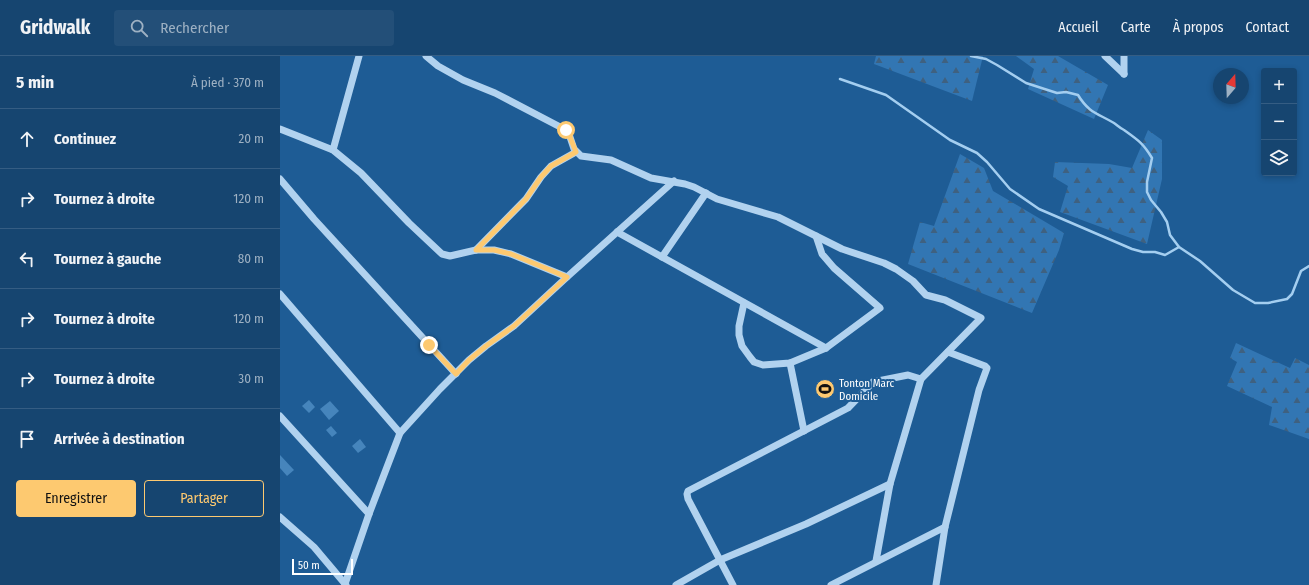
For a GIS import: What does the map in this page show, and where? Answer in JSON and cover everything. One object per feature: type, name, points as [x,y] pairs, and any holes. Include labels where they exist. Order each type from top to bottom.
[{"type":"street","points":[[334,150],[359,56]]},
{"type":"street","points":[[426,56],[438,66],[463,80],[495,93],[566,130],[576,152],[581,156],[611,160],[651,178],[674,181],[694,187],[732,205],[765,212],[778,217],[842,248],[884,263],[896,269],[913,281],[926,295],[945,300],[981,318],[921,379],[890,484],[876,562]]},
{"type":"street","points":[[1105,56],[1124,74],[1124,56]]},
{"type":"street","points":[[280,130],[334,150],[361,173],[409,223],[442,254],[450,256],[476,250],[494,250],[511,254],[567,277]]},
{"type":"street","points":[[476,250],[526,199],[541,177],[551,166],[576,152]]},
{"type":"street","points":[[280,179],[314,219],[456,374]]},
{"type":"street","points":[[346,584],[369,514],[400,433],[440,388],[469,360],[514,326],[674,181]]},
{"type":"street","points":[[662,257],[706,193]]},
{"type":"street","points":[[617,232],[826,348]]},
{"type":"street","points":[[744,303],[739,326],[742,346],[754,362],[763,365],[790,363],[826,348],[880,308],[834,268],[822,254],[816,236]]},
{"type":"street","points":[[280,294],[400,433]]},
{"type":"street","points":[[936,585],[945,527],[978,390],[987,368],[948,352]]},
{"type":"street","points":[[790,363],[804,431]]},
{"type":"street","points":[[733,585],[688,499],[688,492],[848,408],[873,382],[908,375],[921,379]]},
{"type":"street","points":[[280,416],[369,514]]},
{"type":"street","points":[[676,585],[720,560],[806,524],[890,484]]},
{"type":"street","points":[[280,517],[314,547],[346,584]]},
{"type":"street","points":[[831,585],[945,527]]},
{"type":"green space","points":[[876,56],[983,56],[972,101],[874,64]]},
{"type":"green space","points":[[1016,56],[1058,56],[1108,85],[1094,119],[1028,89],[1034,69]]},
{"type":"green space","points":[[1148,130],[1162,140],[1162,179],[1147,244],[1060,212],[1068,186],[1053,177],[1055,162],[1109,164],[1132,168]]},
{"type":"green space","points":[[960,154],[984,168],[993,191],[1064,233],[1059,250],[1032,313],[908,264],[920,222],[934,226]]},
{"type":"green space","points":[[1236,343],[1290,368],[1295,358],[1309,365],[1309,439],[1269,425],[1272,407],[1227,386],[1237,362],[1230,358]]},
{"type":"building","points":[[309,400],[315,407],[309,413],[302,406]]},
{"type":"building","points":[[330,401],[339,411],[329,420],[320,409]]},
{"type":"building","points":[[331,426],[337,433],[332,437],[326,430]]},
{"type":"building","points":[[360,439],[366,447],[358,453],[352,446]]},
{"type":"building","points":[[280,455],[294,470],[287,476],[280,468]]},
{"type":"waterway","points":[[971,56],[986,59],[1026,83],[1057,93],[1066,92],[1078,95],[1086,106],[1114,123],[1140,142],[1152,158],[1147,182],[1147,192],[1167,222],[1170,235],[1179,247],[1200,261],[1233,290],[1255,303],[1268,303],[1287,299],[1292,294],[1301,271],[1309,266]]},
{"type":"waterway","points":[[840,79],[886,95],[950,140],[977,153],[987,162],[1010,189],[1039,209],[1132,249],[1143,252],[1155,252],[1165,255],[1179,247]]},
{"type":"place","name":"Tonton Marc Domicile","points":[[825,389]]},
{"type":"route","points":[[429,345],[456,374],[469,360],[540,304],[567,277],[511,254],[494,250],[476,250],[526,199],[541,177],[551,166],[576,152],[566,130]]}]
